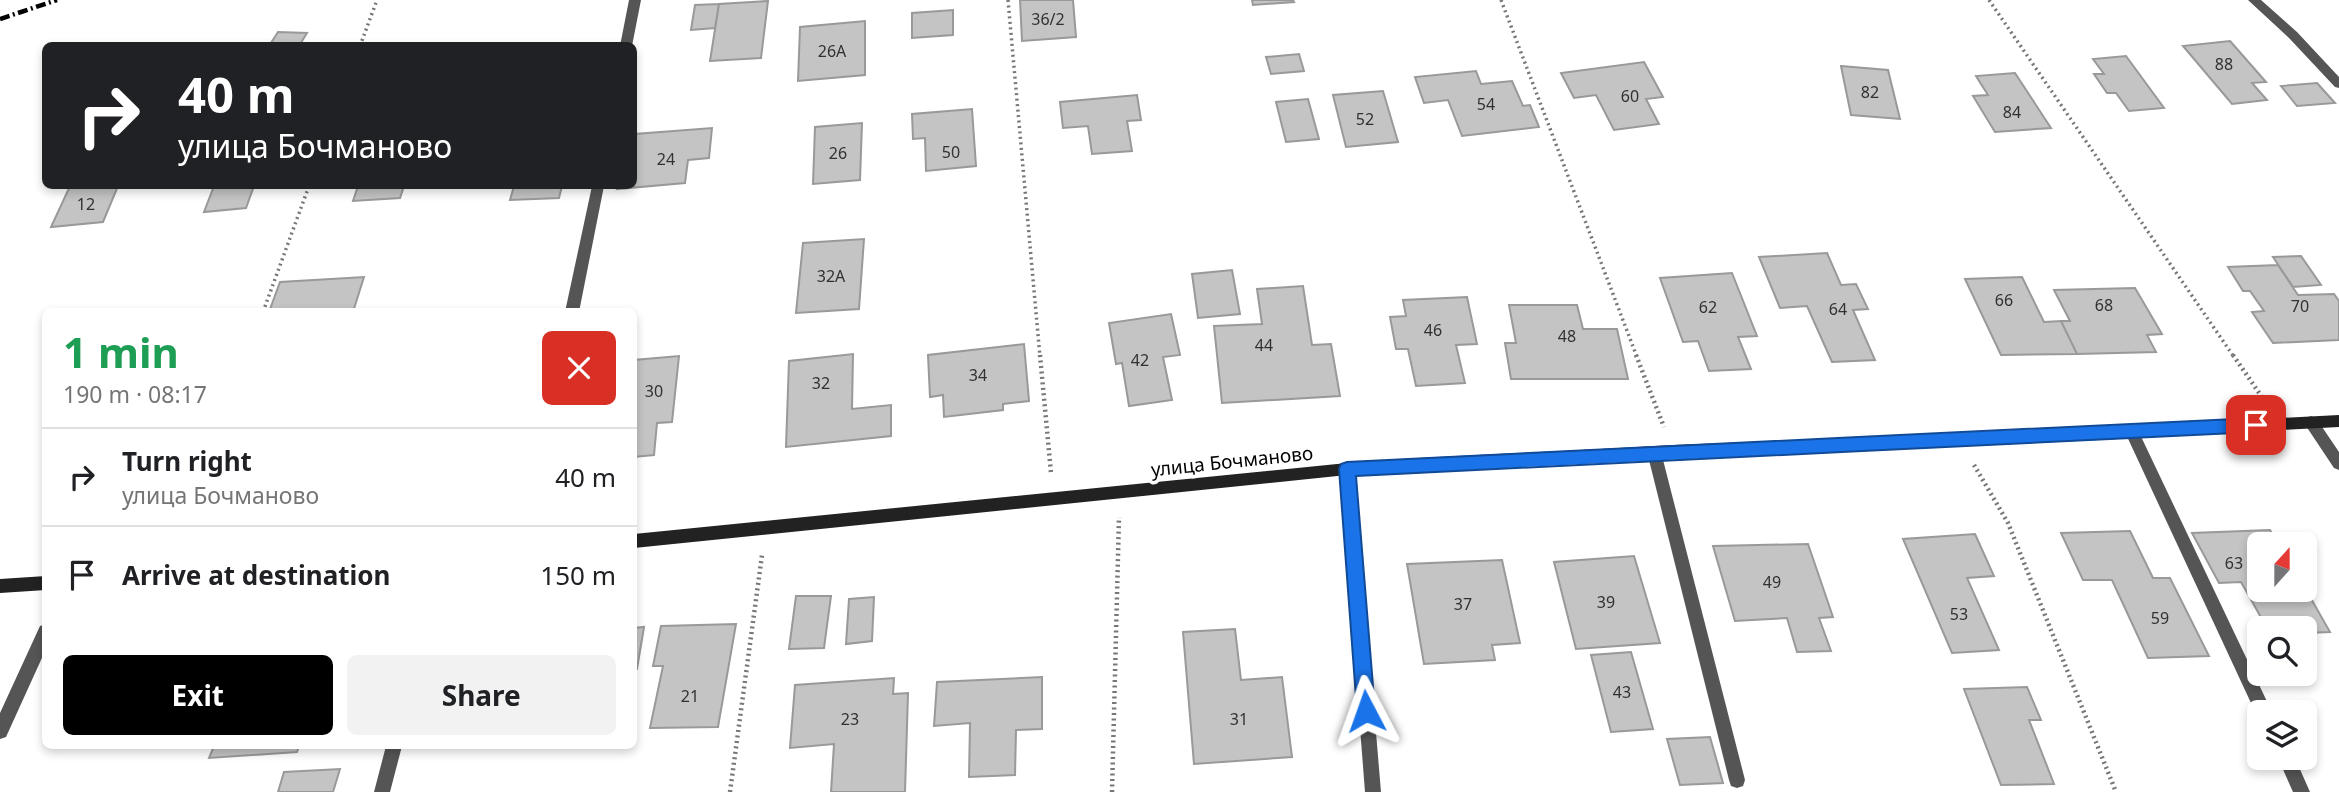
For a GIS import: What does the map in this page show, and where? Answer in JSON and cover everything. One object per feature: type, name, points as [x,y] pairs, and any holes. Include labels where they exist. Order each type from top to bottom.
[{"type":"main road","name":"улица Бочманово","points":[[637,541],[765,530],[1347,469],[1673,451],[2339,421]]},
{"type":"main road","points":[[0,586],[42,583]]},
{"type":"street","points":[[627,42],[635,0]]},
{"type":"street","points":[[2254,0],[2293,35],[2339,84]]},
{"type":"street","points":[[573,308],[596,189]]},
{"type":"street","points":[[2311,422],[2339,464]]},
{"type":"street","points":[[2131,430],[2258,700]]},
{"type":"street","points":[[1654,452],[1737,780]]},
{"type":"street","points":[[1347,469],[1373,792]]},
{"type":"street","points":[[0,731],[42,640]]},
{"type":"street","points":[[382,792],[393,749]]},
{"type":"street","points":[[2292,770],[2302,792]]},
{"type":"path","points":[[361,42],[377,0]]},
{"type":"path","points":[[1008,0],[1054,500]]},
{"type":"path","points":[[1500,0],[1673,451]]},
{"type":"path","points":[[1989,0],[2281,424]]},
{"type":"path","points":[[264,308],[308,189]]},
{"type":"path","points":[[1959,440],[2008,523],[2116,792]]},
{"type":"path","points":[[1112,792],[1120,492]]},
{"type":"path","points":[[730,792],[765,530]]},
{"type":"building","points":[[1020,0],[1073,0],[1076,37],[1022,41]]},
{"type":"building","points":[[1252,0],[1293,0],[1294,2],[1253,5]]},
{"type":"building","points":[[768,1],[761,58],[710,61],[719,4]]},
{"type":"building","points":[[719,4],[715,28],[691,30],[695,5]]},
{"type":"building","points":[[953,10],[953,35],[912,38],[912,13]]},
{"type":"building","points":[[865,21],[865,75],[798,81],[800,27]]},
{"type":"building","points":[[278,32],[307,33],[301,42],[272,42]]},
{"type":"building","points":[[2230,41],[2266,82],[2252,83],[2267,100],[2232,104],[2183,46]]},
{"type":"building","points":[[1299,54],[1304,71],[1271,74],[1266,57]]},
{"type":"building","points":[[2126,56],[2164,108],[2129,111],[2116,93],[2107,93],[2094,74],[2104,74],[2093,59]]},
{"type":"building","points":[[1644,62],[1663,97],[1646,99],[1659,124],[1614,130],[1596,95],[1574,98],[1561,73]]},
{"type":"building","points":[[1841,66],[1888,70],[1900,119],[1851,115]]},
{"type":"building","points":[[1476,71],[1481,84],[1512,81],[1523,106],[1530,105],[1539,127],[1462,136],[1448,100],[1424,103],[1415,77]]},
{"type":"building","points":[[2015,73],[2051,128],[1995,132],[1973,96],[1988,95],[1976,76]]},
{"type":"building","points":[[2317,83],[2335,103],[2297,106],[2281,86]]},
{"type":"building","points":[[1383,91],[1398,142],[1346,147],[1333,95]]},
{"type":"building","points":[[1137,95],[1141,120],[1127,121],[1132,151],[1092,154],[1088,126],[1063,128],[1060,102]]},
{"type":"building","points":[[1308,99],[1319,139],[1286,142],[1276,102]]},
{"type":"building","points":[[972,109],[976,166],[926,171],[925,138],[913,139],[912,114]]},
{"type":"building","points":[[862,123],[860,180],[813,184],[815,127]]},
{"type":"building","points":[[712,128],[709,158],[688,160],[685,183],[637,187],[637,134]]},
{"type":"building","points":[[69,189],[117,189],[103,222],[51,227]]},
{"type":"building","points":[[213,189],[253,189],[246,208],[204,212]]},
{"type":"building","points":[[357,189],[403,189],[400,198],[353,201]]},
{"type":"building","points":[[513,189],[561,189],[559,198],[510,200]]},
{"type":"building","points":[[864,239],[859,309],[796,313],[803,243]]},
{"type":"building","points":[[1827,253],[1841,285],[1856,284],[1868,309],[1853,310],[1875,360],[1832,362],[1807,306],[1780,308],[1759,257]]},
{"type":"building","points":[[2301,256],[2321,285],[2293,287],[2273,257]]},
{"type":"building","points":[[2278,265],[2298,295],[2334,294],[2339,301],[2339,340],[2273,343],[2252,312],[2264,311],[2250,291],[2243,291],[2228,267]]},
{"type":"building","points":[[1232,270],[1240,314],[1198,318],[1192,274]]},
{"type":"building","points":[[1732,273],[1757,336],[1738,337],[1751,369],[1709,371],[1698,341],[1683,342],[1660,278]]},
{"type":"building","points":[[364,277],[354,308],[270,308],[280,282]]},
{"type":"building","points":[[2022,277],[2044,322],[2061,321],[2077,354],[2001,355],[1965,279]]},
{"type":"building","points":[[1303,286],[1312,345],[1331,344],[1340,396],[1222,403],[1214,326],[1262,324],[1257,289]]},
{"type":"building","points":[[2135,288],[2162,334],[2147,335],[2156,352],[2077,354],[2061,321],[2070,321],[2054,290]]},
{"type":"building","points":[[1467,297],[1477,344],[1456,345],[1465,383],[1416,386],[1408,349],[1396,349],[1390,317],[1406,316],[1403,300]]},
{"type":"building","points":[[1509,305],[1577,305],[1583,329],[1617,329],[1628,379],[1511,379],[1505,343],[1516,343]]},
{"type":"building","points":[[1171,314],[1180,355],[1163,357],[1172,400],[1129,406],[1122,363],[1116,364],[1109,323]]},
{"type":"building","points":[[1024,344],[1029,401],[1003,404],[1003,410],[944,417],[943,395],[930,397],[928,355]]},
{"type":"building","points":[[853,354],[852,409],[891,405],[891,436],[786,447],[789,361]]},
{"type":"building","points":[[679,356],[672,422],[657,423],[654,455],[637,457],[637,360]]},
{"type":"building","points":[[2270,530],[2271,532],[2247,532],[2247,593],[2241,582],[2219,583],[2192,533]]},
{"type":"building","points":[[2130,531],[2153,578],[2170,578],[2209,656],[2148,658],[2112,580],[2083,580],[2061,533]]},
{"type":"building","points":[[1975,534],[1994,576],[1967,578],[1999,650],[1952,653],[1903,539]]},
{"type":"building","points":[[1808,544],[1833,617],[1819,618],[1831,651],[1797,652],[1787,618],[1735,621],[1713,546]]},
{"type":"building","points":[[1634,556],[1660,643],[1576,649],[1554,562]]},
{"type":"building","points":[[1502,560],[1520,643],[1492,645],[1495,660],[1424,664],[1407,564]]},
{"type":"building","points":[[796,596],[831,596],[824,648],[789,649]]},
{"type":"building","points":[[874,597],[872,641],[846,644],[849,599]]},
{"type":"building","points":[[2252,602],[2313,602],[2330,632],[2317,633],[2317,616],[2260,616]]},
{"type":"building","points":[[736,624],[718,727],[650,728],[663,666],[653,666],[661,626]]},
{"type":"building","points":[[644,627],[637,669],[637,628]]},
{"type":"building","points":[[1235,629],[1241,680],[1282,677],[1292,757],[1194,764],[1183,632]]},
{"type":"building","points":[[1631,652],[1653,729],[1611,732],[1591,655]]},
{"type":"building","points":[[1042,677],[1042,729],[1016,730],[1015,775],[969,777],[970,723],[934,726],[937,682]]},
{"type":"building","points":[[894,678],[893,694],[908,693],[905,792],[831,792],[834,744],[790,748],[795,685]]},
{"type":"building","points":[[2027,687],[2041,720],[2029,720],[2054,784],[2001,785],[1964,689]]},
{"type":"building","points":[[1710,737],[1723,783],[1680,785],[1667,739]]},
{"type":"building","points":[[213,749],[298,749],[297,752],[209,758]]},
{"type":"building","points":[[340,769],[333,792],[278,792],[284,772]]},
{"type":"railway","points":[[0,19],[57,0]]},
{"type":"route","points":[[1366,711],[1347,469],[1673,451],[2256,425]]}]
